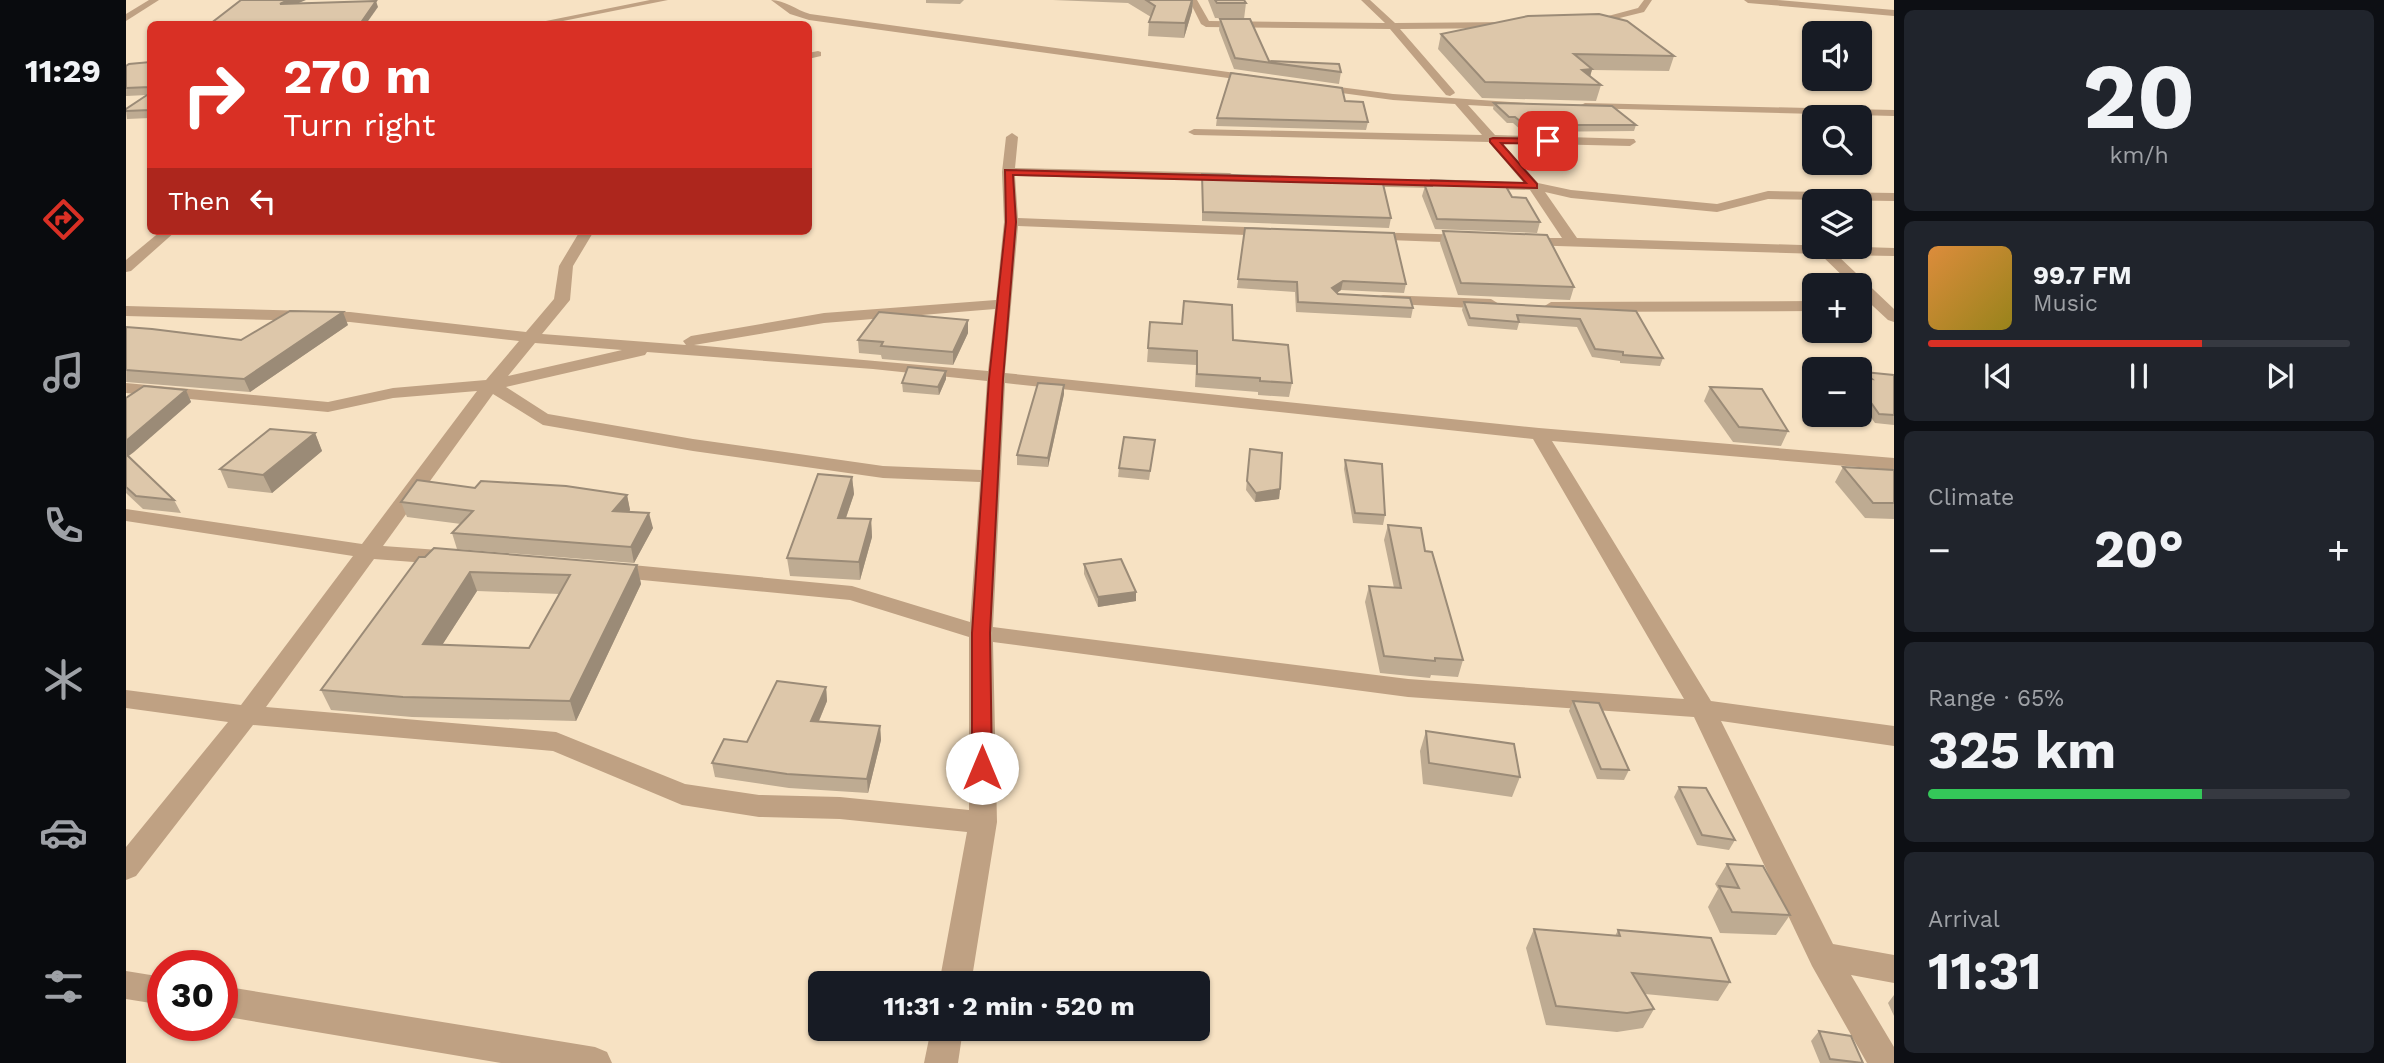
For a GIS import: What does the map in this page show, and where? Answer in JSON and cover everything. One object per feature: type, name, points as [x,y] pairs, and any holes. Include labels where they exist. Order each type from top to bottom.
[{"type":"street","points":[[126,18],[155,0]]},
{"type":"street","points":[[552,21],[664,0]]},
{"type":"street","points":[[775,0],[793,12],[809,16],[1274,81]]},
{"type":"street","points":[[1193,0],[1206,24],[1525,25]]},
{"type":"street","points":[[1365,0],[1393,26],[1534,186],[1572,242]]},
{"type":"street","points":[[1578,25],[1641,10],[1648,0]]},
{"type":"street","points":[[1748,0],[1894,13]]},
{"type":"street","points":[[1301,85],[1394,97],[1454,97],[1526,105]]},
{"type":"street","points":[[1568,106],[1894,113]]},
{"type":"street","points":[[1194,132],[1493,141],[1630,142]]},
{"type":"street","points":[[957,971],[983,822],[981,633],[996,379],[1011,222],[1009,172],[1012,137]]},
{"type":"street","points":[[1009,172],[1240,177]]},
{"type":"street","points":[[1329,182],[1534,186],[1584,196],[1717,208],[1768,195],[1894,197]]},
{"type":"street","points":[[1011,222],[1282,233]]},
{"type":"street","points":[[126,268],[164,235]]},
{"type":"street","points":[[126,868],[247,715],[491,385],[562,300],[566,266],[585,235]]},
{"type":"street","points":[[1349,235],[1802,248]]},
{"type":"street","points":[[1872,251],[1894,252]]},
{"type":"street","points":[[1833,259],[1847,273]]},
{"type":"street","points":[[1872,295],[1887,306],[1894,317]]},
{"type":"street","points":[[1367,299],[1511,305]]},
{"type":"street","points":[[126,388],[328,407],[393,393],[491,385],[662,346],[824,318],[1003,304]]},
{"type":"street","points":[[1538,306],[1802,306]]},
{"type":"street","points":[[126,311],[350,317],[532,338],[873,364],[1539,434],[1894,464]]},
{"type":"street","points":[[491,385],[543,419],[883,471],[990,476]]},
{"type":"street","points":[[1539,434],[1703,709],[1823,956],[1885,1063]]},
{"type":"street","points":[[126,516],[370,552],[479,560]]},
{"type":"street","points":[[588,569],[852,593],[981,633],[1408,688],[1703,709],[1894,736]]},
{"type":"street","points":[[126,699],[247,715],[556,742],[682,794],[760,806],[841,808],[983,822]]},
{"type":"street","points":[[1823,956],[1894,969]]},
{"type":"street","points":[[126,985],[147,988]]},
{"type":"street","points":[[238,1004],[595,1063]]},
{"type":"street","points":[[941,1063],[945,1041]]},
{"type":"building","points":[[241,0],[288,0],[280,4],[376,1],[362,21],[214,21]]},
{"type":"building","points":[[1146,0],[1192,0],[1185,23],[1149,22],[1155,6]]},
{"type":"building","points":[[1215,0],[1244,0],[1246,3],[1217,3]]},
{"type":"building","points":[[1599,14],[1627,21],[1674,56],[1574,54],[1592,69],[1582,70],[1601,85],[1485,82],[1441,34],[1528,16]]},
{"type":"building","points":[[1220,19],[1250,19],[1269,61],[1339,64],[1341,72],[1235,58]]},
{"type":"building","points":[[147,62],[147,87],[126,88],[126,66]]},
{"type":"building","points":[[1231,73],[1342,88],[1345,101],[1363,102],[1368,122],[1217,118]]},
{"type":"building","points":[[147,95],[147,110],[126,109]]},
{"type":"building","points":[[1494,103],[1612,106],[1636,125],[1525,125],[1515,117],[1509,117]]},
{"type":"building","points":[[1202,174],[1359,179],[1362,182],[1383,184],[1391,218],[1203,212]]},
{"type":"building","points":[[1431,180],[1504,183],[1512,197],[1526,198],[1540,222],[1437,219],[1425,186],[1432,186]]},
{"type":"building","points":[[1245,228],[1394,233],[1406,284],[1343,281],[1332,288],[1338,294],[1410,298],[1413,308],[1298,302],[1297,282],[1238,279]]},
{"type":"building","points":[[1443,231],[1547,235],[1574,287],[1461,283]]},
{"type":"building","points":[[1184,301],[1232,305],[1233,340],[1288,345],[1292,383],[1197,374],[1197,351],[1148,348],[1150,322],[1182,324]]},
{"type":"building","points":[[1464,302],[1636,311],[1663,358],[1623,355],[1623,352],[1595,349],[1580,319],[1517,315],[1519,322],[1470,318]]},
{"type":"building","points":[[290,311],[343,312],[244,379],[126,370],[126,327],[241,340]]},
{"type":"building","points":[[879,312],[968,320],[953,352],[881,346],[883,342],[858,340]]},
{"type":"building","points":[[908,367],[946,371],[938,387],[902,383]]},
{"type":"building","points":[[1872,373],[1894,375],[1894,415],[1879,414],[1872,404]]},
{"type":"building","points":[[1038,383],[1064,385],[1048,458],[1017,455]]},
{"type":"building","points":[[144,386],[186,390],[126,441],[126,398]]},
{"type":"building","points":[[1710,387],[1762,389],[1788,431],[1739,427]]},
{"type":"building","points":[[270,429],[315,433],[263,475],[220,469]]},
{"type":"building","points":[[1124,437],[1155,440],[1150,471],[1119,468]]},
{"type":"building","points":[[1250,449],[1282,453],[1280,489],[1256,493],[1247,481]]},
{"type":"building","points":[[126,454],[174,500],[136,496],[126,487]]},
{"type":"building","points":[[1345,460],[1382,464],[1385,515],[1355,513]]},
{"type":"building","points":[[1843,467],[1894,470],[1894,503],[1873,503]]},
{"type":"building","points":[[818,474],[852,477],[838,518],[871,519],[859,562],[787,558]]},
{"type":"building","points":[[417,480],[475,488],[481,481],[566,486],[627,495],[613,511],[649,513],[631,547],[452,533],[473,511],[401,502]]},
{"type":"building","points":[[1388,525],[1421,528],[1425,551],[1432,552],[1463,660],[1435,658],[1435,661],[1384,656],[1369,586],[1401,588]]},
{"type":"building","points":[[434,548],[637,565],[570,701],[403,697],[321,690],[419,557],[425,557]],"holes":[[[470,572],[570,575],[529,648],[423,644]]]},
{"type":"building","points":[[1121,559],[1136,592],[1098,597],[1084,564]]},
{"type":"building","points":[[777,681],[826,687],[811,721],[880,726],[867,779],[787,774],[712,763],[724,739],[747,742]]},
{"type":"building","points":[[1573,701],[1599,703],[1629,770],[1601,769]]},
{"type":"building","points":[[1426,731],[1514,744],[1520,777],[1429,763]]},
{"type":"building","points":[[1679,787],[1706,788],[1735,840],[1702,835]]},
{"type":"building","points":[[1727,864],[1763,866],[1790,915],[1732,912],[1719,886],[1739,888]]},
{"type":"building","points":[[1534,929],[1620,936],[1618,930],[1711,938],[1730,982],[1632,973],[1654,1009],[1627,1013],[1556,1006]]},
{"type":"building","points":[[1819,1031],[1851,1036],[1863,1063],[1830,1059]]},
{"type":"route","points":[[982,768],[981,633],[996,379],[1011,222],[1009,172],[1534,186],[1493,141],[1548,141]]}]
